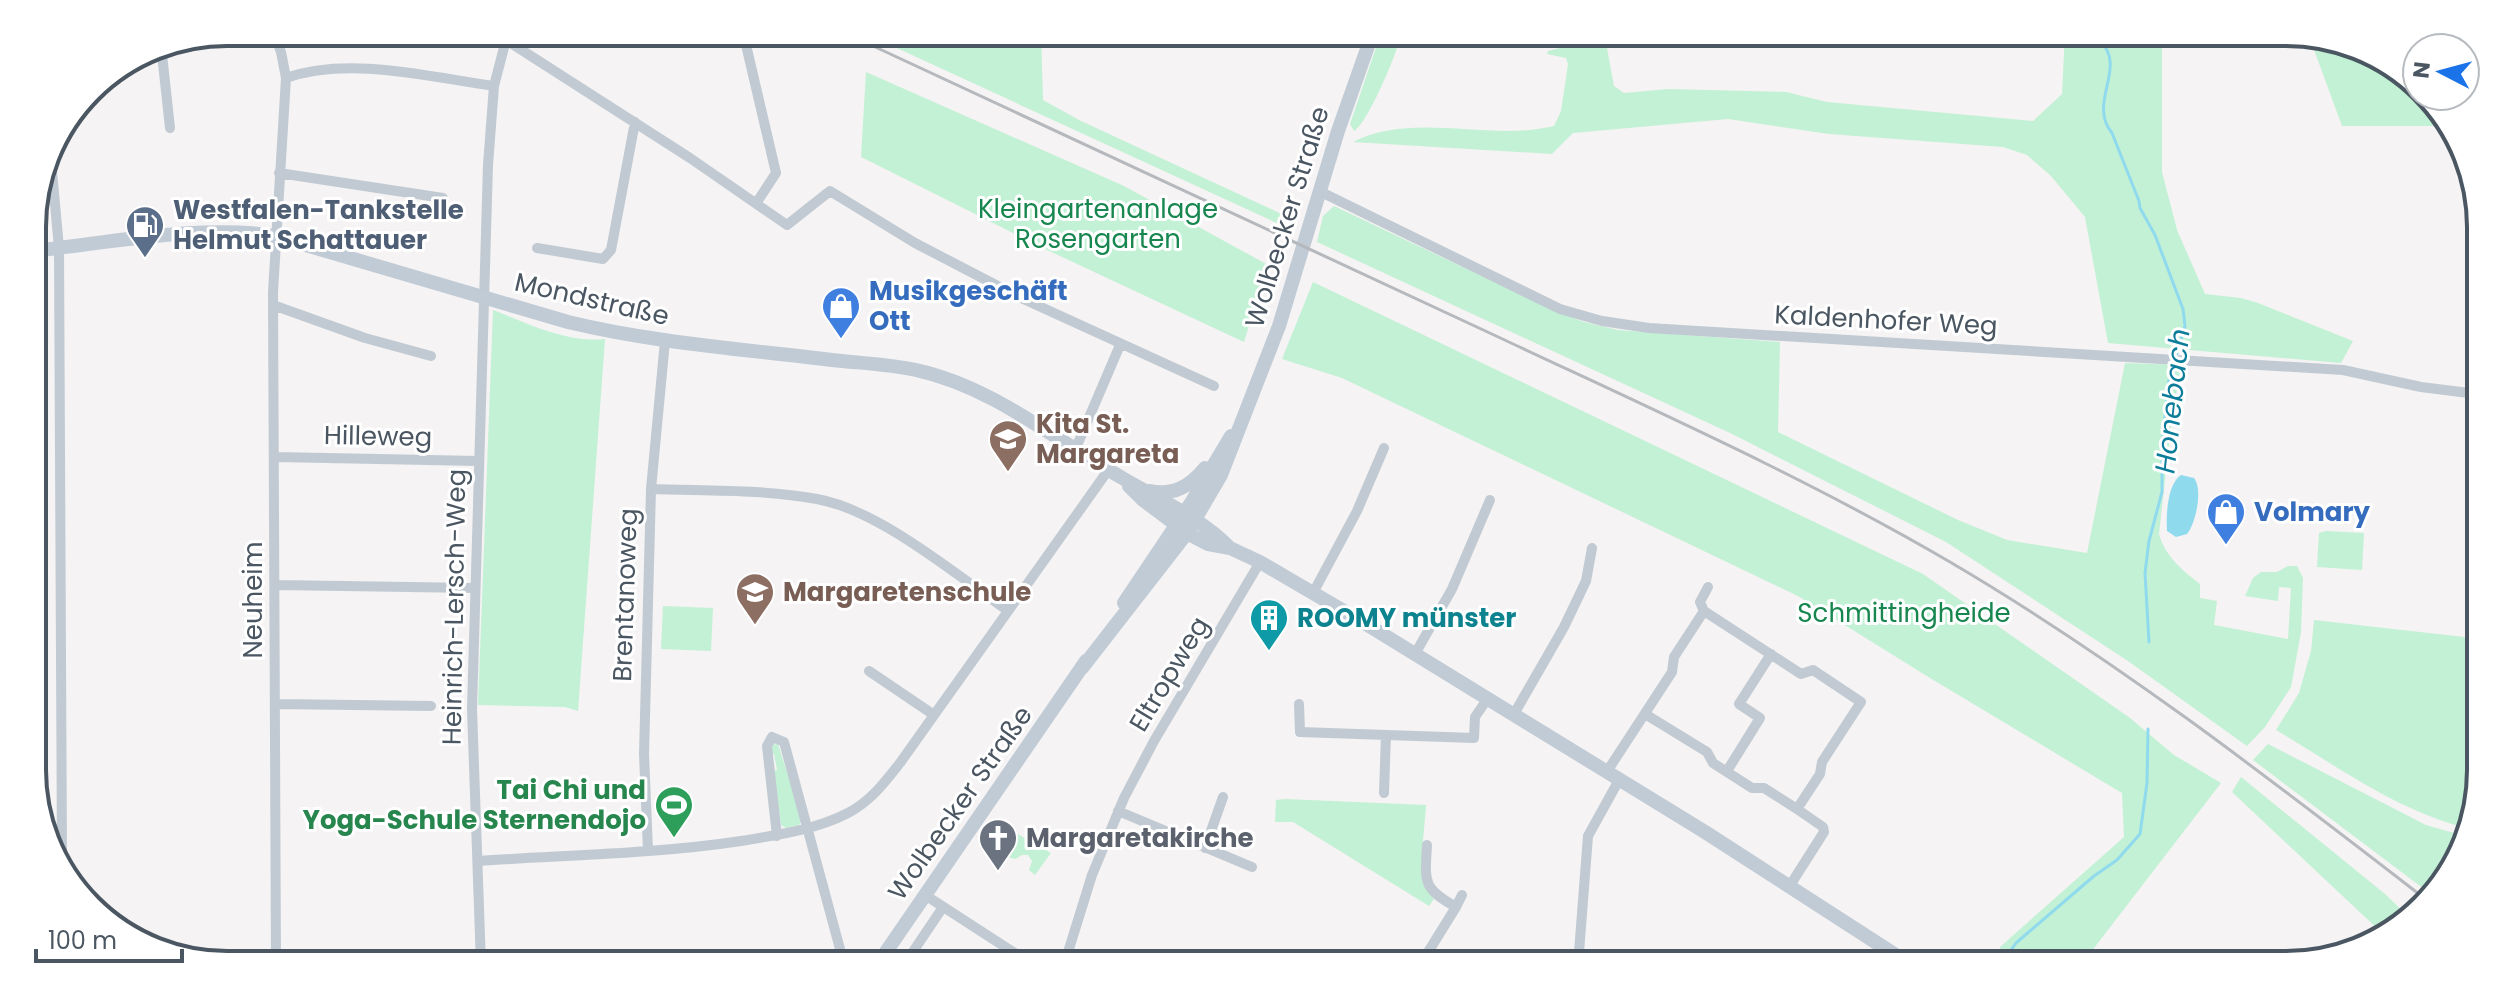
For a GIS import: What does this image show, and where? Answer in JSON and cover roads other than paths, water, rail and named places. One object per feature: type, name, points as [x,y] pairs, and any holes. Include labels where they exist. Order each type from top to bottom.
[{"type":"street","name":"Neuheim","points":[[276,951],[273,305],[286,78],[279,46]]},
{"type":"street","name":"Heinrich-Lersch-Weg","points":[[481,951],[472,709],[475,588],[488,165],[494,86],[504,46]]},
{"type":"street","points":[[522,46],[787,225],[830,191],[915,243],[1120,345],[1214,386]]},
{"type":"street","points":[[746,46],[776,173],[757,202]]},
{"type":"street","name":"Wolbecker Straße","points":[[887,951],[1082,668],[1221,475],[1279,326],[1319,191],[1368,46]]},
{"type":"street","points":[[162,58],[170,128]]},
{"type":"street","points":[[286,78],[306,71],[356,68],[494,86]]},
{"type":"street","points":[[537,248],[603,259],[611,250],[635,122]]},
{"type":"street","points":[[279,173],[443,198]]},
{"type":"street","points":[[51,183],[59,248],[62,842]]},
{"type":"street","name":"Kaldenhofer Weg","points":[[1319,191],[1553,306],[1602,321],[1649,328],[2343,370],[2421,387],[2467,393]]},
{"type":"street","name":"Mondstraße","points":[[46,250],[215,231],[275,236],[568,322],[665,341],[916,370],[985,395],[1109,469],[1143,500],[1186,523]]},
{"type":"street","points":[[273,305],[365,338],[431,356]]},
{"type":"street","name":"Brentanoweg","points":[[648,851],[644,754],[651,489],[665,341]]},
{"type":"street","points":[[1076,448],[1120,345]]},
{"type":"street","name":"Wolbecker Straße","points":[[1186,523],[1221,450],[1245,416]]},
{"type":"street","points":[[1313,593],[1350,524],[1384,448]]},
{"type":"street","points":[[1147,491],[1166,493],[1183,488],[1221,450]]},
{"type":"street","name":"Hilleweg","points":[[275,457],[479,461]]},
{"type":"street","points":[[478,861],[688,849],[777,836],[847,814],[877,793],[1109,469]]},
{"type":"street","name":"Mondstraße","points":[[1122,479],[1147,491],[1186,523]]},
{"type":"street","points":[[651,489],[765,493],[819,499],[861,514],[900,536],[1007,610]]},
{"type":"street","points":[[1415,654],[1452,589],[1490,500]]},
{"type":"street","points":[[1186,523],[1208,544],[1230,548],[1260,562],[1488,698],[1889,951]]},
{"type":"street","points":[[1514,714],[1564,627],[1586,581],[1592,548]]},
{"type":"street","name":"Eltropweg","points":[[1068,951],[1092,875],[1118,811],[1154,741],[1260,562]]},
{"type":"street","points":[[275,585],[475,588]]},
{"type":"street","points":[[1708,587],[1700,602],[1704,611],[1801,674],[1813,670],[1861,702],[1822,762],[1820,774],[1797,809]]},
{"type":"street","points":[[1579,951],[1588,836],[1645,714],[1672,672],[1674,657],[1704,611]]},
{"type":"street","points":[[1727,771],[1760,718],[1739,704],[1771,654]]},
{"type":"street","points":[[869,671],[934,715]]},
{"type":"street","points":[[1299,704],[1300,732],[1474,738],[1475,717],[1488,698]]},
{"type":"street","points":[[275,704],[431,706]]},
{"type":"street","points":[[1645,714],[1707,752],[1713,763],[1752,788],[1764,788],[1823,827],[1824,832],[1789,887]]},
{"type":"street","points":[[1384,793],[1386,735]]},
{"type":"street","points":[[777,836],[767,746],[772,737],[784,742],[839,951]]},
{"type":"street","points":[[1205,848],[1223,797]]},
{"type":"street","points":[[1118,811],[1252,867]]},
{"type":"street","points":[[1427,845],[1426,873],[1431,890],[1434,895],[1456,907]]},
{"type":"street","points":[[925,895],[1010,951]]},
{"type":"street","points":[[1429,951],[1462,895]]},
{"type":"street","name":"Wolbecker Straße","points":[[913,951],[943,907]]},
{"type":"water","points":[[2181,475],[2194,478],[2198,498],[2190,529],[2187,534],[2176,537],[2167,531],[2167,509],[2173,485]]},
{"type":"waterway","name":"Honebach","points":[[2104,46],[2110,62],[2105,122],[2140,208],[2155,235],[2183,309],[2185,326],[2169,380],[2162,444],[2162,492],[2149,541],[2145,573],[2149,642]]},
{"type":"waterway","name":"Honebach","points":[[2010,951],[2094,876],[2117,860],[2140,834],[2147,783],[2148,729]]},
{"type":"railway","points":[[873,46],[1667,416],[1838,500],[1950,562],[2073,639],[2250,765],[2418,893]]},
{"type":"place","name":"Westfalen-Tankstelle Helmut Schattauer","points":[[145,259]]},
{"type":"place","name":"Musikgeschäft Ott","points":[[841,340]]},
{"type":"place","name":"Kita St. Margareta","points":[[1008,473]]},
{"type":"place","name":"Volmary","points":[[2226,546]]},
{"type":"place","name":"Margaretenschule","points":[[755,626]]},
{"type":"place","name":"ROOMY münster","points":[[1269,652]]},
{"type":"place","name":"Tai Chi und Yoga-Schule Sternendojo","points":[[674,839]]},
{"type":"place","name":"Margaretakirche","points":[[998,872]]},
{"type":"park label","name":"Kleingartenanlage Rosengarten","points":[[1098,224]]},
{"type":"park label","name":"Schmittingheide","points":[[1904,613]]}]
